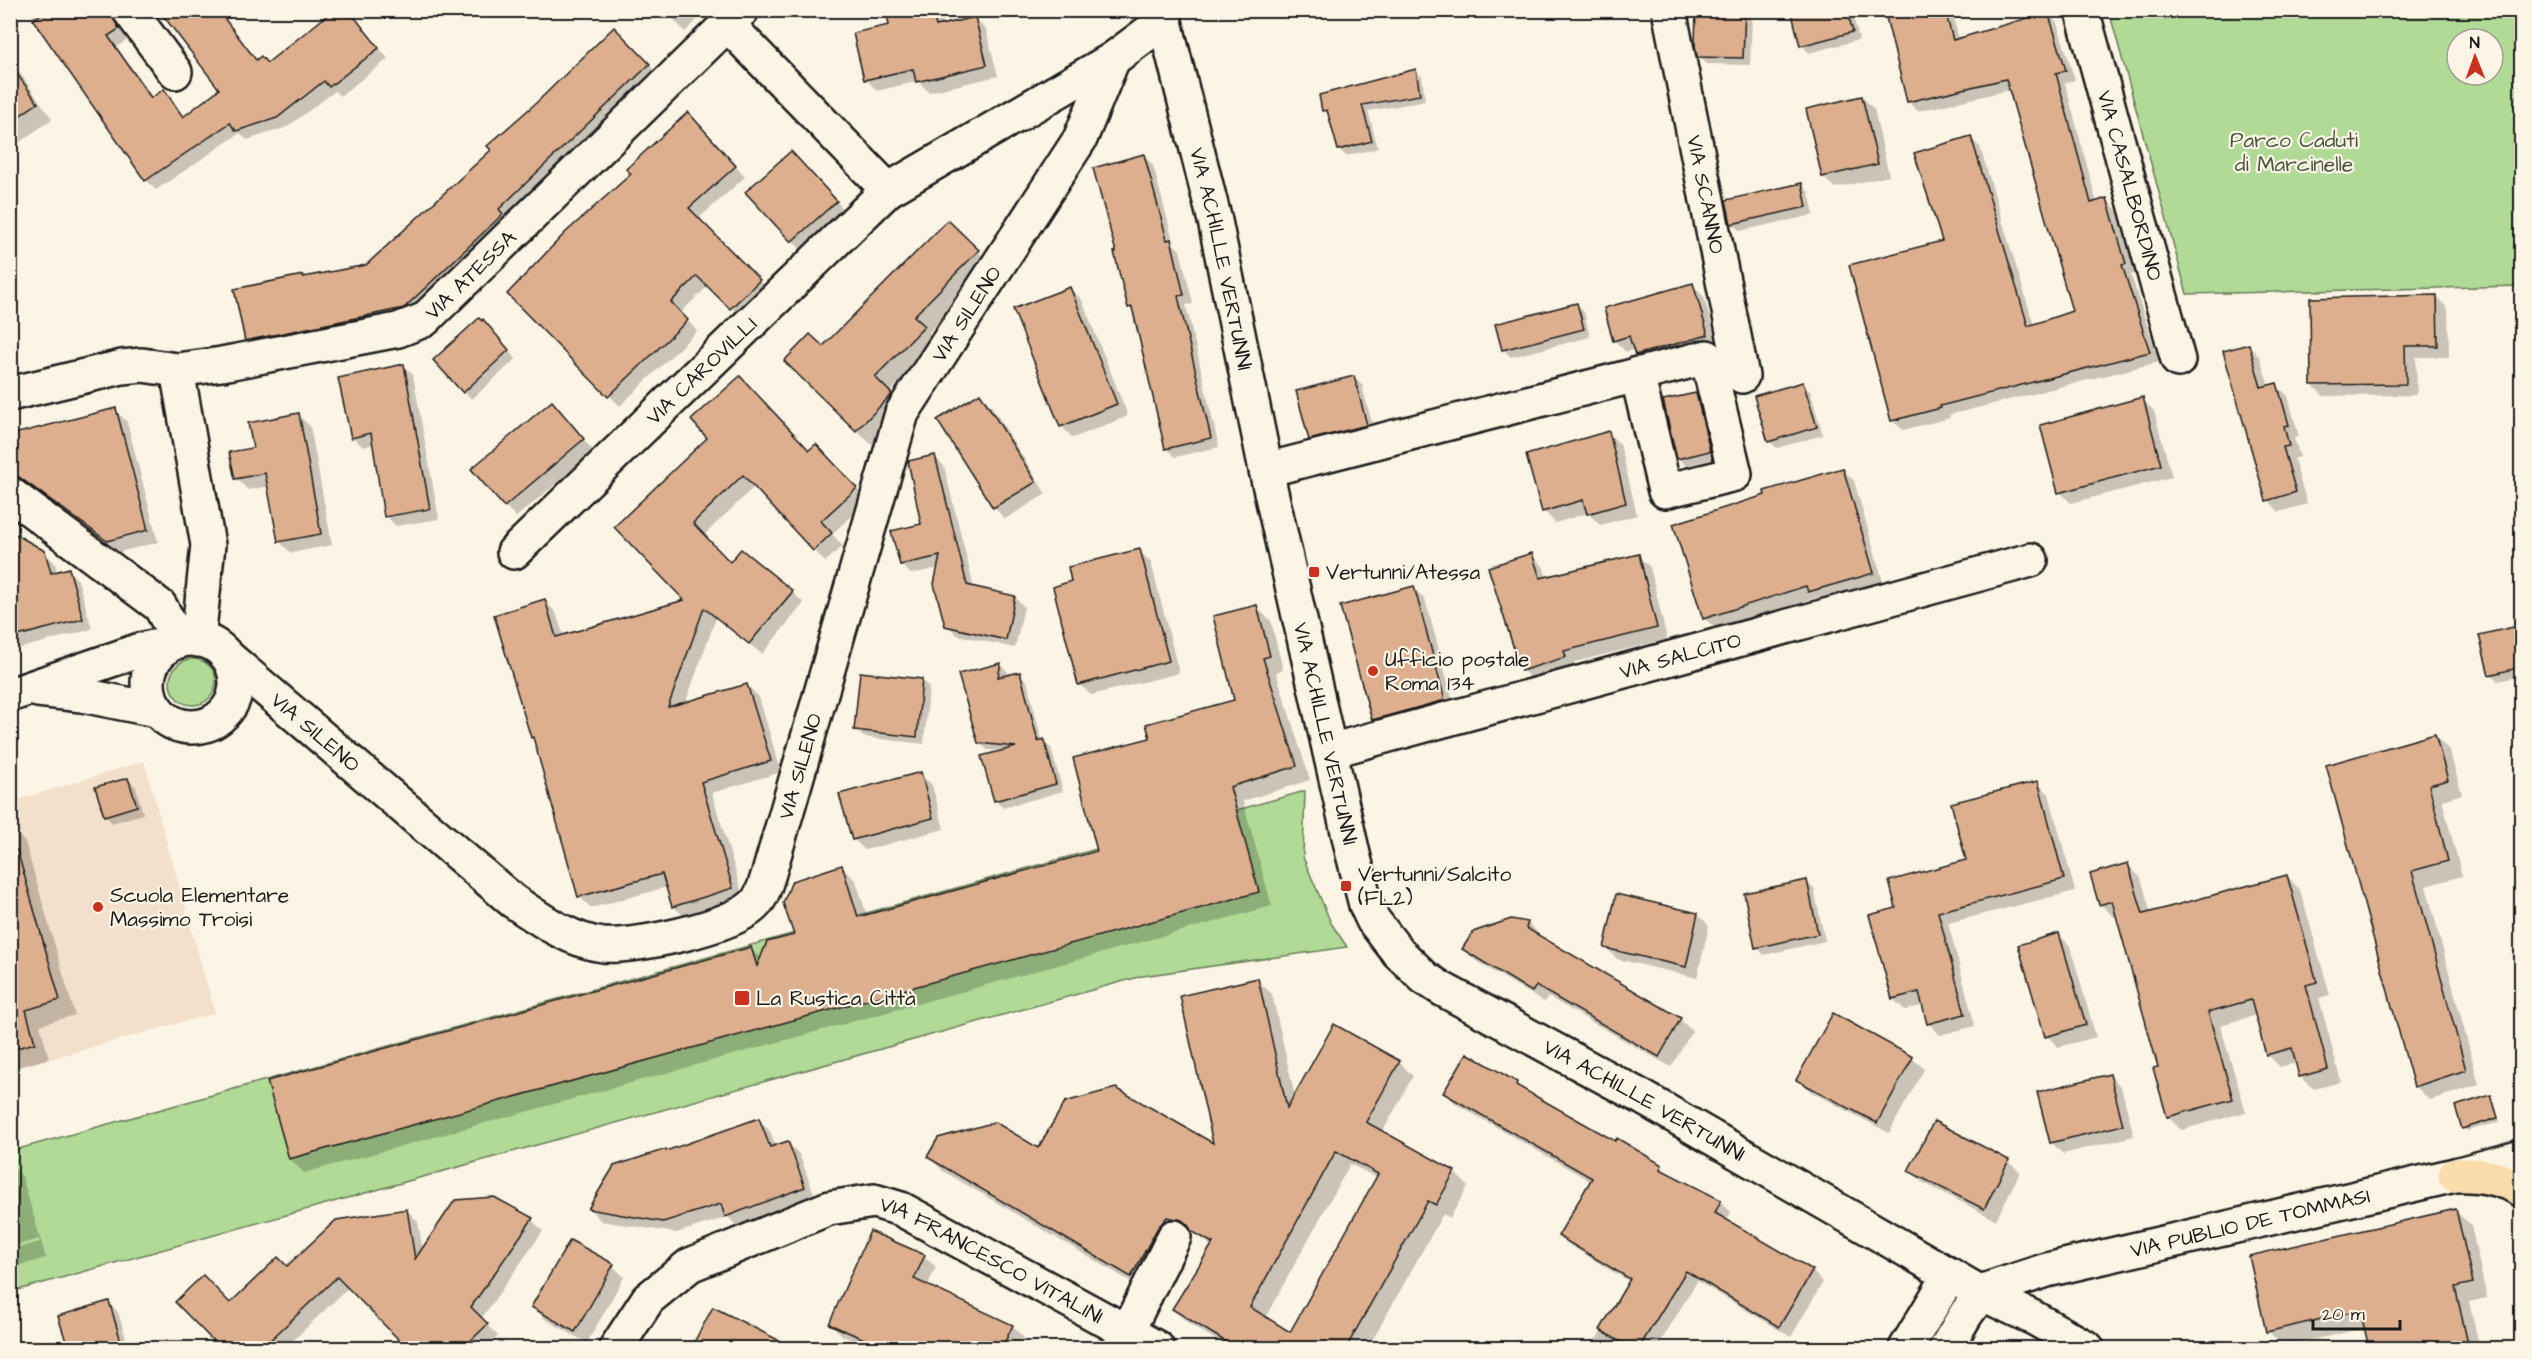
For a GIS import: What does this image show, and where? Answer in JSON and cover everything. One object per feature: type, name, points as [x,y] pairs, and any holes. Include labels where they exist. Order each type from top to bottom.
[{"type":"highway","points":[[2455,1175],[2474,1174],[2492,1178],[2522,1190]]},
{"type":"street","points":[[129,10],[175,72]]},
{"type":"street","name":"VIA SCANNO","points":[[1669,10],[1742,376]]},
{"type":"street","name":"VIA CASALBORDINO","points":[[2082,10],[2178,360]]},
{"type":"street","name":"VIA CAROVILLI","points":[[514,552],[888,190],[1113,59],[1163,15]]},
{"type":"street","name":"VIA ACHILLE VERTUNNI","points":[[1163,15],[1215,221],[1266,470],[1366,905],[1385,938],[1418,972],[1442,989],[1640,1096],[1981,1293],[2034,1318],[2087,1348]]},
{"type":"street","points":[[734,17],[888,190]]},
{"type":"street","name":"VIA ATESSA","points":[[10,394],[122,367],[142,365],[177,370],[381,334],[424,320],[734,17]]},
{"type":"street","name":"VIA SILENO","points":[[229,658],[513,901],[555,928],[593,943],[615,945],[651,941],[681,933],[726,920],[748,909],[759,900],[769,873],[902,413],[1080,139],[1113,59]]},
{"type":"street","points":[[177,370],[208,545],[189,640]]},
{"type":"street","points":[[1266,470],[1637,374]]},
{"type":"street","points":[[10,494],[160,606],[189,640]]},
{"type":"street","name":"VIA SALCITO","points":[[1330,751],[2031,560]]},
{"type":"street","points":[[21,692],[140,650],[189,640],[215,646],[229,658],[235,672],[236,687],[233,702],[224,714],[212,723],[197,728],[182,727],[167,720],[156,710],[147,683],[149,670],[156,657],[166,647],[189,640]]},
{"type":"street","points":[[21,692],[82,695],[156,710]]},
{"type":"street","name":"VIA PUBLIO DE TOMMASI","points":[[1981,1293],[2003,1282],[2048,1270],[2455,1175],[2522,1157]]},
{"type":"street","name":"VIA FRANCESCO VITALINI","points":[[616,1348],[648,1299],[690,1265],[815,1212],[844,1204],[874,1201],[902,1209],[1157,1348]]},
{"type":"street","points":[[1127,1332],[1174,1237]]},
{"type":"street","points":[[1906,1348],[1950,1275]]},
{"type":"street","points":[[1946,1348],[1981,1293]]},
{"type":"shaded area","name":"Scuola Elementare Massimo Troisi","points":[[144,761],[215,1013],[11,1070],[11,802]]},
{"type":"green space","name":"Parco Caduti di Marcinelle","points":[[2109,11],[2521,11],[2521,286],[2187,294]]},
{"type":"green space","points":[[198,659],[210,665],[215,673],[215,691],[210,699],[202,704],[188,705],[176,699],[171,691],[170,677],[176,665],[184,660]]},
{"type":"green space","points":[[1305,791],[1303,857],[1331,923],[1347,947],[1142,976],[11,1292],[11,1151]]},
{"type":"building","points":[[46,10],[109,10],[119,29],[108,36],[151,98],[164,89],[183,117],[219,89],[159,10],[218,10],[256,60],[261,56],[267,63],[334,10],[349,10],[379,48],[329,87],[324,81],[277,118],[236,131],[230,123],[145,181],[33,20]]},
{"type":"building","points":[[886,10],[932,10],[936,26],[975,17],[987,65],[916,82],[913,69],[864,80],[853,33],[889,25]]},
{"type":"building","points":[[1696,10],[1745,10],[1743,58],[1697,57]]},
{"type":"building","points":[[1791,10],[1847,10],[1853,32],[1800,46]]},
{"type":"building","points":[[1914,10],[1945,10],[1953,40],[2048,12],[2066,70],[2056,73],[2091,203],[2107,198],[2126,264],[2122,265],[2150,352],[1940,406],[1941,408],[1891,421],[1849,265],[1942,241],[1914,153],[1971,136],[2028,326],[2072,311],[2006,79],[1907,102],[1886,17]]},
{"type":"building","points":[[614,27],[650,64],[499,209],[503,214],[404,308],[245,341],[234,289],[366,265],[491,150],[487,146],[536,103]]},
{"type":"building","points":[[10,64],[38,103],[10,122]]},
{"type":"building","points":[[1416,69],[1420,95],[1362,105],[1372,141],[1338,150],[1327,110],[1322,111],[1319,95]]},
{"type":"building","points":[[1862,96],[1878,164],[1822,177],[1806,109]]},
{"type":"building","points":[[688,112],[736,166],[689,208],[760,280],[730,309],[697,276],[671,302],[688,320],[608,397],[507,294],[566,232],[631,174],[626,169]]},
{"type":"building","points":[[791,151],[837,201],[791,242],[745,192]]},
{"type":"building","points":[[1144,154],[1167,240],[1171,239],[1184,295],[1178,296],[1211,438],[1165,449],[1132,307],[1128,308],[1114,252],[1116,252],[1093,168]]},
{"type":"building","points":[[1802,183],[1807,207],[1731,224],[1726,200]]},
{"type":"building","points":[[948,220],[979,250],[914,316],[925,326],[875,377],[892,394],[856,431],[784,361],[810,334],[823,346]]},
{"type":"building","points":[[1693,283],[1708,335],[1635,355],[1629,336],[1613,341],[1604,308]]},
{"type":"building","points":[[1070,287],[1117,404],[1060,427],[1013,309]]},
{"type":"building","points":[[2437,295],[2438,346],[2405,346],[2406,384],[2311,385],[2310,298]]},
{"type":"building","points":[[1577,303],[1584,329],[1502,350],[1495,324]]},
{"type":"building","points":[[479,318],[482,321],[483,319],[509,350],[463,393],[433,360]]},
{"type":"building","points":[[2249,344],[2261,387],[2277,383],[2289,425],[2284,426],[2289,446],[2283,447],[2296,492],[2266,501],[2223,351]]},
{"type":"building","points":[[404,364],[430,509],[384,517],[371,433],[351,438],[338,378]]},
{"type":"building","points":[[740,376],[809,450],[816,444],[857,488],[821,521],[832,533],[813,551],[743,475],[693,523],[730,562],[741,549],[793,591],[749,644],[704,608],[668,707],[747,684],[771,761],[701,782],[733,888],[672,907],[662,874],[578,897],[533,737],[531,738],[494,615],[545,599],[556,637],[684,600],[614,527],[707,438],[691,420]]},
{"type":"building","points":[[1354,376],[1367,425],[1309,440],[1296,391]]},
{"type":"building","points":[[1803,382],[1817,427],[1768,442],[1754,396]]},
{"type":"building","points":[[980,393],[1036,482],[993,508],[937,420]]},
{"type":"building","points":[[1696,393],[1710,451],[1677,459],[1663,400]]},
{"type":"building","points":[[2143,397],[2161,465],[2058,493],[2040,425]]},
{"type":"building","points":[[552,401],[584,439],[504,507],[471,469]]},
{"type":"building","points":[[116,408],[148,530],[107,541],[15,474],[10,456],[10,435]]},
{"type":"building","points":[[299,413],[321,534],[278,542],[265,473],[235,479],[229,452],[253,448],[248,423]]},
{"type":"building","points":[[1609,431],[1626,503],[1587,514],[1583,500],[1542,512],[1526,455]]},
{"type":"building","points":[[935,455],[967,585],[1015,596],[1006,640],[945,626],[934,584],[940,556],[900,565],[891,531],[921,524],[908,461]]},
{"type":"building","points":[[1843,468],[1874,573],[1808,592],[1806,586],[1703,619],[1673,524],[1765,495],[1764,491]]},
{"type":"building","points":[[10,531],[45,551],[51,573],[69,568],[83,619],[10,638]]},
{"type":"building","points":[[1140,549],[1169,661],[1078,685],[1053,587],[1071,581],[1068,567]]},
{"type":"building","points":[[1532,553],[1540,578],[1639,554],[1657,628],[1564,651],[1566,657],[1521,671],[1488,567]]},
{"type":"building","points":[[1414,586],[1445,700],[1372,720],[1340,606]]},
{"type":"building","points":[[1257,605],[1270,656],[1263,658],[1297,766],[1230,787],[1259,892],[289,1159],[267,1081],[751,947],[757,966],[767,942],[794,935],[783,903],[792,881],[842,865],[858,917],[1097,851],[1073,758],[1150,738],[1146,724],[1234,700],[1213,616]]},
{"type":"building","points":[[2522,625],[2522,667],[2489,675],[2479,635]]},
{"type":"building","points":[[1001,663],[998,677],[1020,672],[1038,741],[1044,739],[1056,784],[994,801],[981,756],[1016,747],[978,743],[958,674]]},
{"type":"building","points":[[860,672],[922,679],[917,737],[854,730]]},
{"type":"building","points":[[2435,734],[2448,780],[2429,785],[2448,861],[2412,871],[2466,1070],[2414,1087],[2326,765]]},
{"type":"building","points":[[921,772],[933,818],[852,840],[839,794]]},
{"type":"building","points":[[128,778],[137,806],[104,816],[95,787]]},
{"type":"building","points":[[2038,781],[2064,879],[1938,912],[1965,1014],[1927,1024],[1919,992],[1892,999],[1869,915],[1896,908],[1889,881],[1966,860],[1951,803]]},
{"type":"building","points":[[17,850],[60,1000],[26,1010],[35,1043],[10,1050],[10,851]]},
{"type":"building","points":[[2128,863],[2143,914],[2287,875],[2317,982],[2306,985],[2328,1069],[2299,1077],[2292,1048],[2266,1055],[2251,1000],[2208,1012],[2233,1099],[2167,1117],[2153,1068],[2158,1067],[2112,901],[2099,905],[2090,874]]},
{"type":"building","points":[[1807,880],[1818,934],[1755,948],[1744,893]]},
{"type":"building","points":[[1616,894],[1698,913],[1686,967],[1604,948]]},
{"type":"building","points":[[1511,919],[1528,922],[1526,928],[1681,1018],[1659,1057],[1536,986],[1532,992],[1462,949],[1473,932]]},
{"type":"building","points":[[2059,933],[2086,1025],[2045,1037],[2018,945]]},
{"type":"building","points":[[1258,978],[1287,1108],[1334,1024],[1400,1061],[1366,1122],[1455,1171],[1436,1205],[1428,1201],[1346,1348],[1236,1348],[1172,1309],[1213,1243],[1191,1231],[1182,1220],[1167,1217],[1157,1229],[1131,1277],[927,1157],[938,1138],[995,1122],[1038,1148],[1065,1102],[1116,1088],[1213,1143],[1180,996]],"holes":[[[1336,1151],[1378,1174],[1290,1332],[1250,1307]]]},
{"type":"building","points":[[1833,1013],[1913,1057],[1877,1123],[1796,1080]]},
{"type":"building","points":[[1467,1053],[1517,1082],[1516,1085],[1615,1141],[1617,1138],[1662,1165],[1660,1169],[1721,1200],[1715,1213],[1813,1270],[1779,1327],[1686,1271],[1639,1348],[1631,1348],[1600,1330],[1630,1279],[1558,1236],[1592,1178],[1443,1093]]},
{"type":"building","points":[[2110,1074],[2123,1125],[2050,1143],[2037,1092]]},
{"type":"building","points":[[2491,1095],[2498,1118],[2462,1129],[2455,1106]]},
{"type":"building","points":[[759,1118],[770,1147],[788,1141],[805,1187],[725,1217],[721,1204],[663,1222],[588,1209],[614,1166],[666,1149],[666,1151]]},
{"type":"building","points":[[1934,1121],[2009,1160],[1984,1209],[1908,1171]]},
{"type":"building","points":[[494,1197],[533,1218],[471,1307],[488,1324],[463,1348],[407,1348],[337,1277],[262,1348],[220,1348],[175,1302],[203,1275],[230,1303],[278,1257],[287,1266],[336,1220],[407,1209],[415,1259],[455,1200]]},
{"type":"building","points":[[2456,1209],[2473,1283],[2455,1287],[2469,1348],[2369,1348],[2360,1310],[2266,1332],[2249,1256]]},
{"type":"building","points":[[870,1231],[925,1255],[914,1279],[1013,1325],[1002,1348],[885,1348],[829,1324]]},
{"type":"building","points":[[570,1240],[614,1264],[575,1332],[531,1307]]},
{"type":"building","points":[[109,1301],[123,1348],[68,1348],[58,1316]]},
{"type":"building","points":[[713,1307],[794,1348],[691,1348]]},
{"type":"place","name":"Vertunni/Atessa","points":[[1314,572]]},
{"type":"place","name":"Ufficio postale Roma 134","points":[[1373,671]]},
{"type":"place","name":"Vertunni/Salcito (FL2)","points":[[1346,886]]},
{"type":"place","name":"Scuola Elementare Massimo Troisi","points":[[98,907]]},
{"type":"place","name":"La Rustica Città","points":[[742,998]]}]
